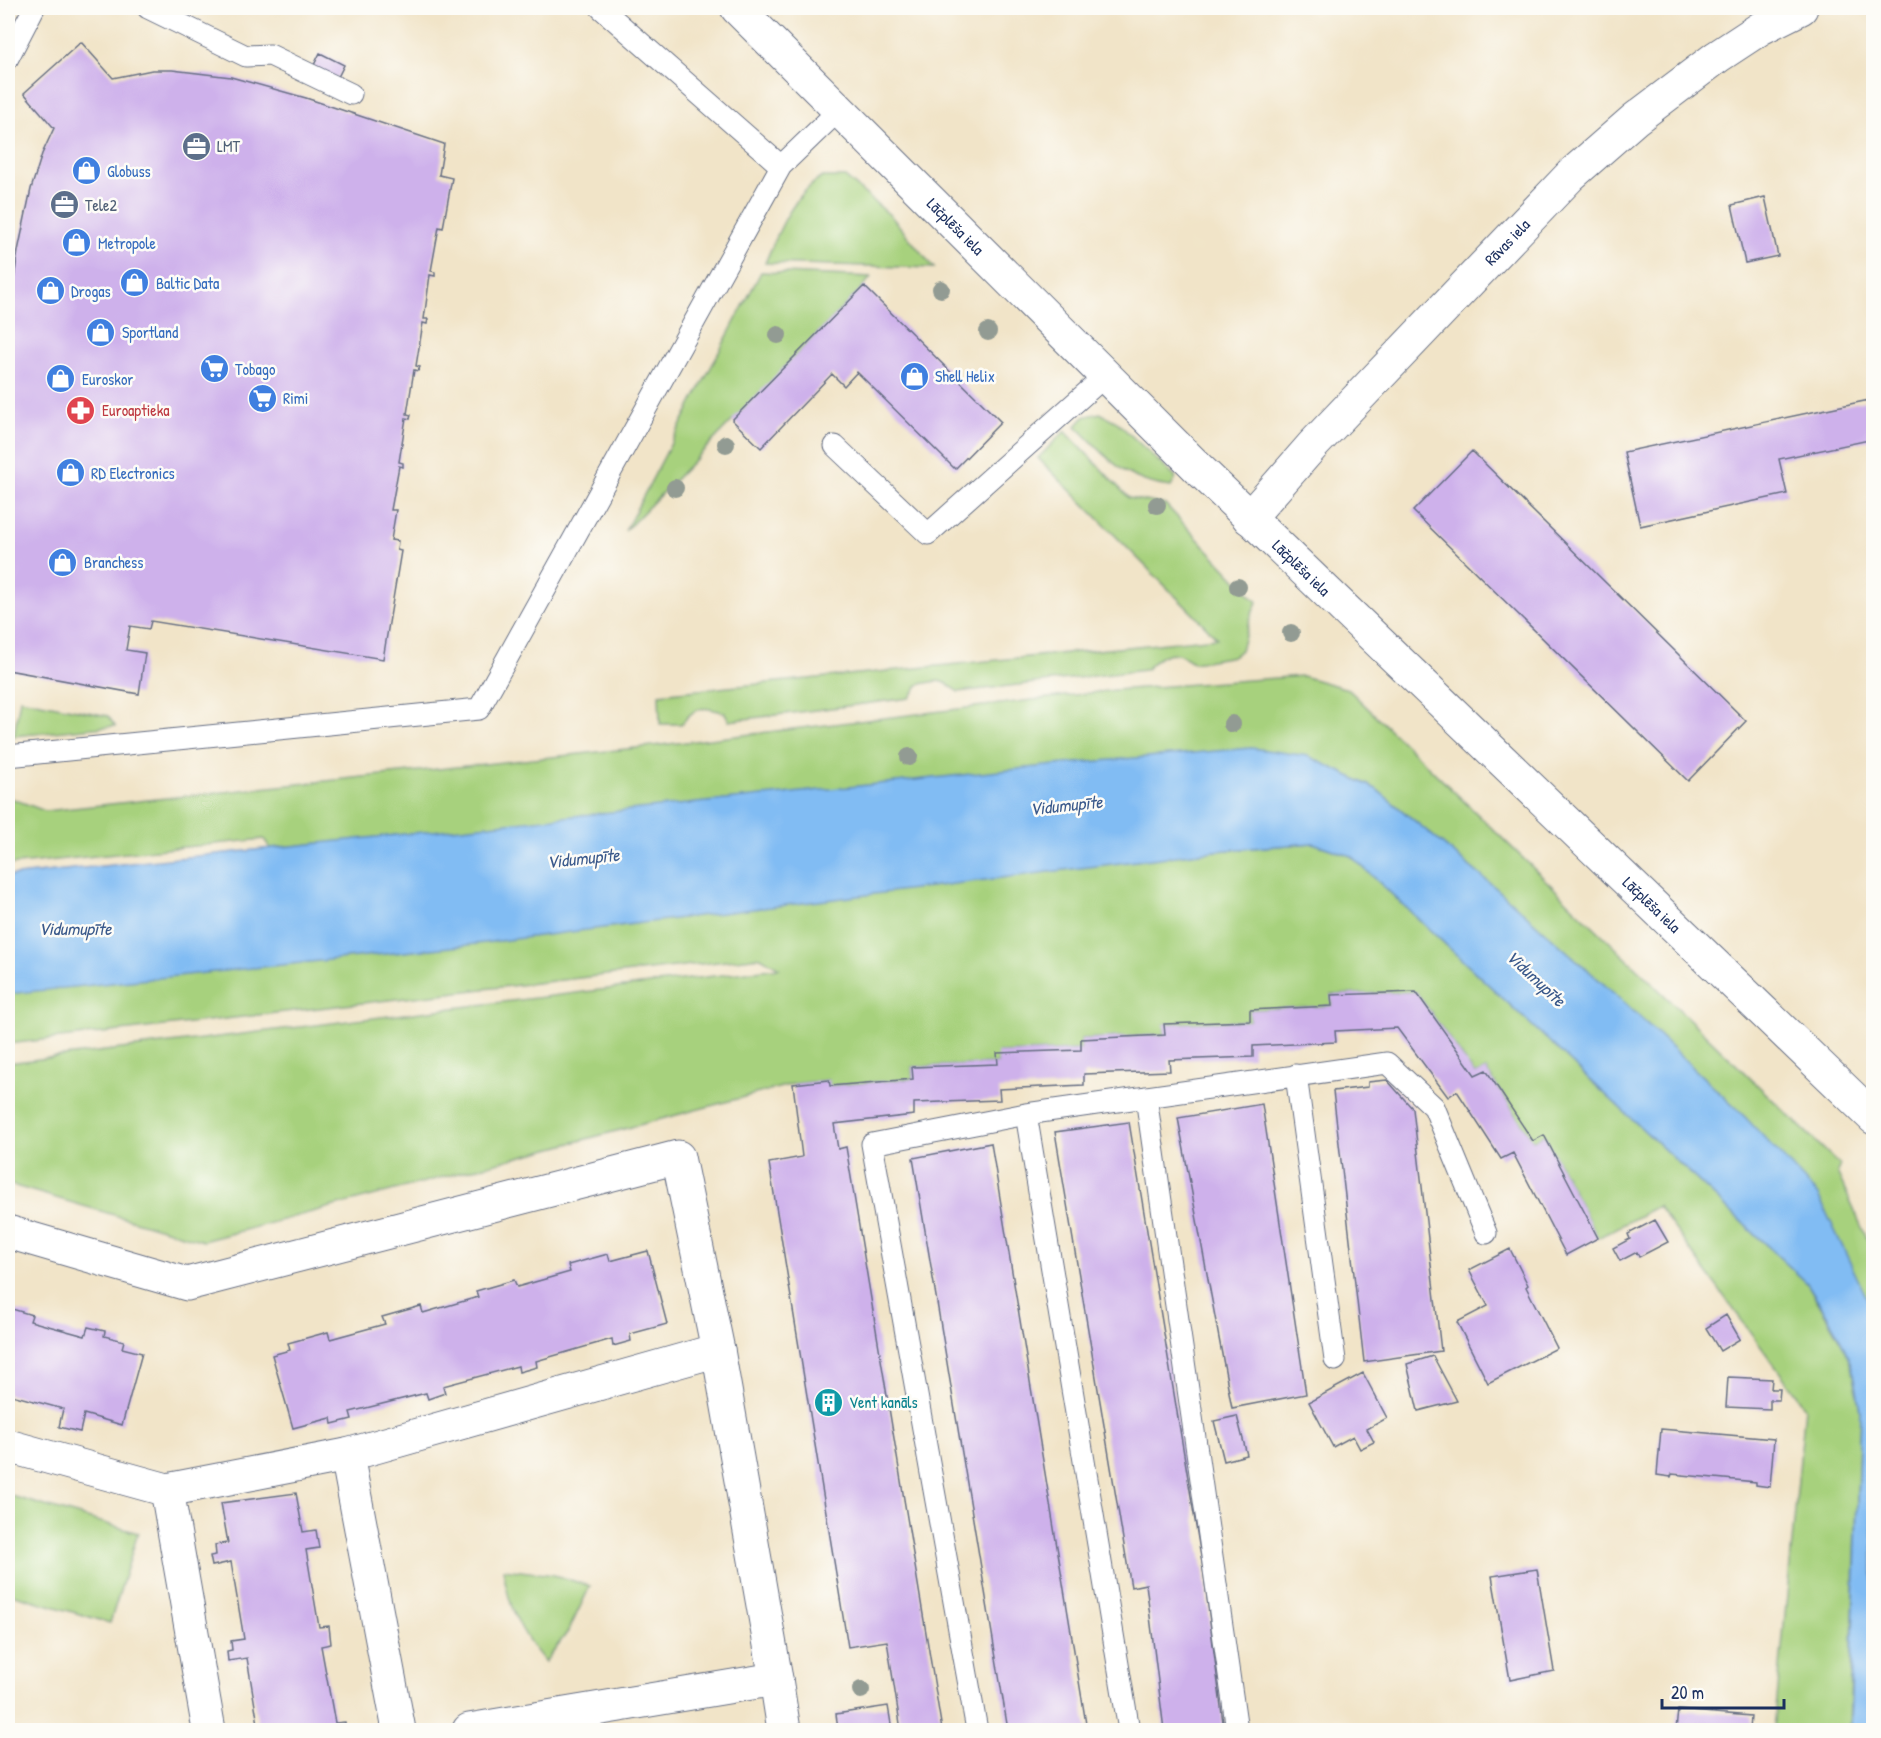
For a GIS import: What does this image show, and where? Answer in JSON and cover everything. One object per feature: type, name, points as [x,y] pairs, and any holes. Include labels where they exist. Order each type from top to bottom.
[{"type":"street","name":"Lāčplēša iela","points":[[737,8],[1249,518],[1874,1118]]},
{"type":"street","name":"Rāvas iela","points":[[1249,518],[1312,445],[1571,175],[1635,119],[1717,57],[1761,28],[1801,8]]},
{"type":"street","points":[[8,1232],[187,1284],[678,1157],[718,1350],[784,1731]]},
{"type":"street","points":[[8,1446],[167,1490],[347,1455],[718,1350]]},
{"type":"street","points":[[347,1455],[399,1731]]},
{"type":"street","points":[[167,1490],[209,1731]]},
{"type":"street","points":[[469,1731],[776,1679]]},
{"type":"lane","points":[[8,58],[34,8]]},
{"type":"lane","points":[[148,8],[246,56],[270,55],[351,94]]},
{"type":"lane","points":[[601,8],[781,166]]},
{"type":"lane","points":[[8,756],[479,709],[781,166],[840,109]]},
{"type":"lane","points":[[835,446],[928,534],[1105,376]]},
{"type":"lane","points":[[977,1731],[872,1144],[1026,1114],[1387,1063],[1434,1107],[1486,1233]]},
{"type":"lane","points":[[1296,1076],[1335,1360]]},
{"type":"lane","points":[[1146,1097],[1237,1731]]},
{"type":"lane","points":[[1026,1114],[1130,1731]]},
{"type":"green space","points":[[822,177],[845,177],[891,216],[934,268],[765,263],[794,205],[811,185]]},
{"type":"green space","points":[[761,272],[871,277],[625,531]]},
{"type":"green space","points":[[1100,413],[1117,422],[1176,478],[1171,487],[1154,484],[1128,474],[1108,458],[1076,426],[1084,417]]},
{"type":"green space","points":[[1065,431],[1129,498],[1166,505],[1257,602],[1241,650],[1234,656],[1194,663],[1174,653],[1157,659],[1145,670],[958,692],[949,684],[935,681],[918,685],[910,698],[729,721],[725,713],[706,708],[691,713],[682,724],[660,724],[659,694],[1217,638],[1038,458]]},
{"type":"green space","points":[[1302,676],[1348,689],[1840,1165],[1837,1172],[1873,1252],[1873,1312],[1746,1118],[1626,1004],[1497,889],[1376,789],[1308,756],[270,848],[264,839],[8,865],[8,797],[45,811],[636,748],[1115,690]]},
{"type":"green space","points":[[20,699],[108,716],[115,726],[14,736]]},
{"type":"green space","points":[[1313,843],[1351,856],[1807,1283],[1845,1349],[1854,1375],[1860,1411],[1849,1730],[1774,1730],[1805,1407],[1658,1206],[1598,1238],[1544,1135],[1533,1141],[1486,1070],[1475,1075],[1416,992],[1332,995],[1332,1006],[1250,1010],[1250,1021],[1165,1024],[1165,1035],[1081,1039],[1081,1050],[998,1053],[998,1064],[912,1067],[913,1079],[830,1086],[828,1080],[793,1084],[203,1241],[8,1184],[8,1063],[779,968],[761,957],[8,1044],[8,992],[1215,851]]},
{"type":"green space","points":[[8,1495],[138,1533],[110,1623],[8,1593]]},
{"type":"green space","points":[[503,1569],[554,1575],[590,1586],[569,1630],[545,1662],[528,1640],[516,1618],[508,1596]]},
{"type":"water","name":"Vidumupīte","points":[[1251,748],[1308,756],[1376,789],[1497,889],[1626,1004],[1746,1118],[1818,1195],[1873,1311],[1873,1730],[1850,1730],[1860,1411],[1850,1362],[1827,1316],[1807,1283],[1351,856],[1313,843],[1215,851],[460,946],[8,994],[8,876],[1065,764]]},
{"type":"building","name":"Tobago","points":[[81,42],[113,78],[152,70],[231,77],[306,98],[444,144],[439,175],[452,178],[443,228],[439,227],[431,271],[435,272],[435,276],[430,275],[424,319],[428,319],[427,324],[423,323],[416,366],[420,367],[418,371],[414,370],[407,414],[411,415],[410,419],[406,418],[399,462],[403,463],[403,467],[399,466],[391,510],[396,510],[391,540],[398,541],[397,550],[401,551],[383,659],[151,621],[149,629],[130,626],[126,650],[145,653],[139,694],[8,670],[8,382],[14,280],[31,189],[42,154],[54,128],[24,93]]},
{"type":"building","points":[[320,53],[344,65],[337,79],[313,67]]},
{"type":"building","points":[[1765,197],[1778,256],[1745,263],[1732,205]]},
{"type":"building","points":[[864,286],[1001,422],[955,469],[857,372],[844,386],[832,374],[761,448],[732,420]]},
{"type":"building","points":[[1874,399],[1874,439],[1779,459],[1787,494],[1640,526],[1624,452]]},
{"type":"building","points":[[1472,451],[1746,721],[1688,781],[1413,511]]},
{"type":"building","points":[[1416,992],[1475,1075],[1486,1070],[1533,1141],[1544,1135],[1598,1238],[1566,1255],[1513,1153],[1501,1159],[1457,1091],[1448,1097],[1397,1028],[1335,1031],[1336,1042],[1253,1046],[1253,1057],[1169,1060],[1170,1071],[1084,1074],[1084,1085],[999,1089],[1000,1100],[914,1103],[914,1115],[834,1124],[838,1149],[846,1147],[942,1730],[901,1730],[887,1641],[848,1647],[769,1163],[802,1157],[793,1084],[829,1080],[830,1086],[913,1079],[912,1067],[998,1064],[997,1053],[1081,1050],[1081,1039],[1165,1035],[1164,1024],[1250,1021],[1250,1010],[1332,1006],[1331,995]]},
{"type":"building","points":[[1387,1080],[1413,1109],[1441,1351],[1364,1362],[1333,1091],[1368,1087],[1368,1082]]},
{"type":"building","points":[[1262,1104],[1306,1394],[1232,1408],[1178,1118]]},
{"type":"building","points":[[1129,1122],[1204,1575],[1224,1730],[1164,1730],[1146,1584],[1131,1587],[1055,1132]]},
{"type":"building","points":[[991,1143],[1087,1730],[1008,1730],[913,1158]]},
{"type":"building","points":[[1655,1220],[1668,1242],[1639,1257],[1637,1252],[1620,1261],[1613,1248],[1630,1239],[1628,1234]]},
{"type":"building","points":[[1510,1249],[1528,1285],[1526,1287],[1557,1348],[1488,1383],[1457,1322],[1488,1306],[1469,1270]]},
{"type":"building","points":[[648,1251],[667,1324],[630,1334],[631,1341],[613,1346],[612,1339],[536,1361],[537,1367],[519,1372],[518,1366],[443,1386],[445,1393],[428,1399],[426,1393],[350,1412],[352,1419],[332,1424],[331,1418],[293,1428],[272,1355],[290,1350],[288,1343],[328,1332],[330,1339],[385,1324],[382,1317],[421,1306],[423,1313],[478,1297],[476,1291],[514,1280],[517,1287],[570,1272],[568,1265],[608,1254],[610,1261]]},
{"type":"building","points":[[8,1304],[12,1305],[12,1309],[32,1315],[30,1321],[85,1336],[88,1327],[105,1331],[104,1336],[124,1341],[122,1348],[142,1353],[122,1425],[84,1414],[80,1432],[59,1427],[63,1409],[8,1394]]},
{"type":"building","points":[[1726,1315],[1740,1339],[1720,1351],[1706,1328]]},
{"type":"building","points":[[1433,1356],[1457,1401],[1418,1411],[1407,1364]]},
{"type":"building","points":[[1363,1373],[1387,1418],[1367,1429],[1374,1442],[1360,1449],[1353,1436],[1333,1447],[1309,1402]]},
{"type":"building","points":[[1728,1377],[1772,1379],[1771,1389],[1780,1389],[1779,1400],[1770,1400],[1770,1409],[1726,1407]]},
{"type":"building","points":[[1237,1416],[1247,1455],[1224,1461],[1214,1421]]},
{"type":"building","points":[[1661,1429],[1774,1439],[1770,1487],[1756,1485],[1756,1482],[1672,1474],[1671,1477],[1657,1475]]},
{"type":"building","points":[[296,1493],[303,1532],[316,1530],[319,1548],[306,1550],[319,1627],[329,1626],[331,1644],[321,1646],[335,1723],[345,1722],[346,1730],[259,1730],[247,1658],[228,1661],[227,1651],[232,1650],[231,1641],[244,1639],[231,1562],[212,1566],[210,1556],[216,1555],[215,1545],[228,1543],[221,1503]]},
{"type":"building","points":[[1537,1569],[1554,1671],[1510,1680],[1492,1576]]},
{"type":"building","points":[[888,1706],[892,1730],[838,1730],[836,1714]]},
{"type":"building","points":[[1678,1710],[1751,1716],[1750,1730],[1676,1730]]},
{"type":"place","name":"LMT","points":[[196,146]]},
{"type":"place","name":"Globuss","points":[[86,171]]},
{"type":"place","name":"Tele2","points":[[64,205]]},
{"type":"place","name":"Metropole","points":[[77,243]]},
{"type":"place","name":"Baltic Data","points":[[135,283]]},
{"type":"place","name":"Drogas","points":[[50,291]]},
{"type":"place","name":"Sportland","points":[[101,332]]},
{"type":"place","name":"Tobago","points":[[214,369]]},
{"type":"place","name":"Shell Helix","points":[[914,376]]},
{"type":"place","name":"Euroskor","points":[[61,379]]},
{"type":"place","name":"Rimi","points":[[262,398]]},
{"type":"place","name":"Euroaptieka","points":[[81,410]]},
{"type":"place","name":"RD Electronics","points":[[70,473]]},
{"type":"place","name":"Branchess","points":[[63,562]]},
{"type":"place","name":"Vent kanāls","points":[[828,1402]]}]
